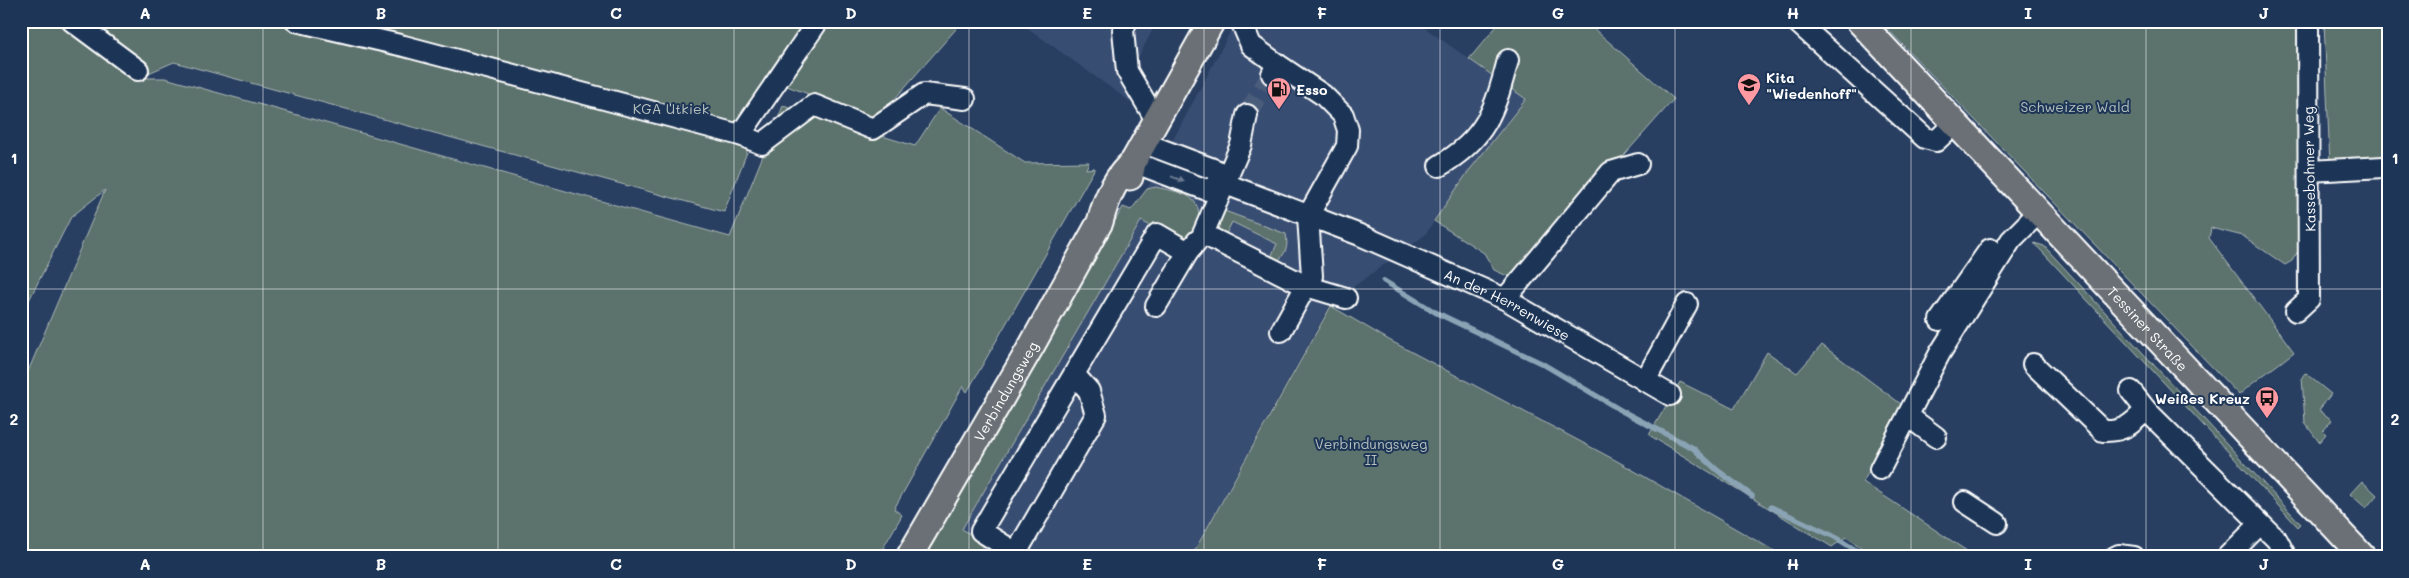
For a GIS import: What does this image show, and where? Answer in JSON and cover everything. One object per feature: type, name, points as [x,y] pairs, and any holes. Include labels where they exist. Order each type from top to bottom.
[{"type":"main road","name":"Verbindungsweg","points":[[909,557],[1100,222],[1116,206],[1130,178],[1139,152],[1212,21]]},
{"type":"main road","name":"Tessiner Straße","points":[[1859,21],[2363,557]]},
{"type":"street","points":[[72,21],[138,70]]},
{"type":"street","points":[[296,21],[404,46],[740,135],[762,144],[814,105],[872,129],[924,94],[965,99]]},
{"type":"street","points":[[740,135],[818,21]]},
{"type":"street","points":[[1127,21],[1123,30],[1127,71],[1156,120]]},
{"type":"street","points":[[1241,21],[1249,41],[1274,69],[1322,95],[1342,115],[1348,130],[1348,146],[1308,216],[1312,276],[1281,332]]},
{"type":"street","points":[[1796,21],[1925,138],[1936,141],[1955,123]]},
{"type":"street","name":"Kassebohmer Weg","points":[[2296,311],[2309,299],[2308,21]]},
{"type":"street","points":[[1439,166],[1460,154],[1487,123],[1498,98],[1508,60]]},
{"type":"street","points":[[1156,306],[1188,252],[1203,234],[1240,145],[1247,115]]},
{"type":"street","points":[[1139,152],[1207,190],[1223,184],[1308,216]]},
{"type":"street","points":[[1505,299],[1611,172],[1638,164]]},
{"type":"street","points":[[2308,171],[2384,167],[2388,169]]},
{"type":"street","points":[[1940,320],[2008,223],[2034,207]]},
{"type":"street","points":[[1880,470],[1940,353],[1999,257],[2034,207]]},
{"type":"street","name":"An der Herrenwiese","points":[[1308,216],[1338,226],[1505,299],[1670,395]]},
{"type":"street","points":[[1074,374],[1089,391],[1096,415],[1016,553],[982,531],[1074,374],[1157,234],[1188,252]]},
{"type":"street","points":[[1203,234],[1306,286],[1346,298]]},
{"type":"street","points":[[1645,381],[1687,304]]},
{"type":"street","points":[[2033,364],[2103,431],[2115,432],[2130,427],[2146,410]]},
{"type":"street","points":[[2131,391],[2146,410],[2277,540],[2286,557]]},
{"type":"street","points":[[1908,416],[1936,437]]},
{"type":"street","points":[[1966,502],[1996,522]]},
{"type":"street","points":[[2228,557],[2260,524]]},
{"type":"street","points":[[2115,557],[2119,555],[2134,557]]},
{"type":"shaded area","points":[[1018,21],[1157,21],[1134,66],[1132,103]]},
{"type":"shaded area","points":[[1236,21],[1415,21],[1526,99],[1468,172],[1425,235],[1331,303],[1190,557],[977,557],[985,544],[962,530],[1141,221],[1131,210],[1147,189]]},
{"type":"green space","name":"KGA Utkiek","points":[[21,21],[963,21],[877,119],[784,85],[752,139],[724,212],[174,62],[137,78],[165,78],[730,237],[783,106],[915,146],[940,108],[1025,163],[1089,162],[1086,169],[1095,168],[967,392],[963,386],[894,509],[902,515],[878,557],[43,557],[21,549],[21,388],[105,190],[71,217],[21,316]]},
{"type":"green space","points":[[1501,21],[1585,21],[1674,99],[1514,279],[1494,270],[1484,253],[1434,221],[1468,172],[1526,99],[1469,59]]},
{"type":"green space","name":"Schweizer Wald","points":[[1880,21],[2297,21],[2298,251],[2292,261],[2285,265],[2243,236],[2211,228],[2209,238],[2294,352],[2239,395]]},
{"type":"green space","points":[[2324,21],[2388,21],[2388,163],[2330,166]]},
{"type":"green space","points":[[1156,187],[1187,195],[1196,204],[1200,221],[1183,242],[1141,221],[962,529],[985,544],[977,557],[921,557],[1123,207],[1131,210],[1147,189]]},
{"type":"green space","points":[[1222,210],[1286,234],[1286,248],[1282,257],[1279,260],[1271,257],[1277,244],[1232,222],[1226,234],[1217,229],[1215,221]]},
{"type":"green space","points":[[2034,243],[2044,246],[2301,524],[2298,527]]},
{"type":"green space","name":"Verbindungsweg II","points":[[1331,306],[1389,340],[1617,461],[1785,557],[1191,557]]},
{"type":"green space","points":[[1822,345],[1905,407],[1863,482],[1976,557],[1875,557],[1846,537],[1832,547],[1649,435],[1680,382],[1734,409],[1767,352],[1797,373]]},
{"type":"green space","points":[[2305,373],[2331,394],[2319,410],[2332,420],[2323,431],[2326,434],[2319,442],[2305,423],[2302,377]]},
{"type":"green space","points":[[2362,481],[2377,495],[2366,508],[2350,494]]},
{"type":"waterway","points":[[1384,281],[1435,312],[1543,364],[1622,411],[1693,448],[1717,470],[1752,496]]},
{"type":"waterway","points":[[1771,507],[1833,536],[1867,557]]},
{"type":"tunnel","points":[[1247,115],[1272,74]]},
{"type":"place","name":"Kita \"Wiedenhoff\"","points":[[1749,106]]},
{"type":"place","name":"Esso","points":[[1279,110]]},
{"type":"place","name":"Weißes Kreuz","points":[[2267,419]]}]
